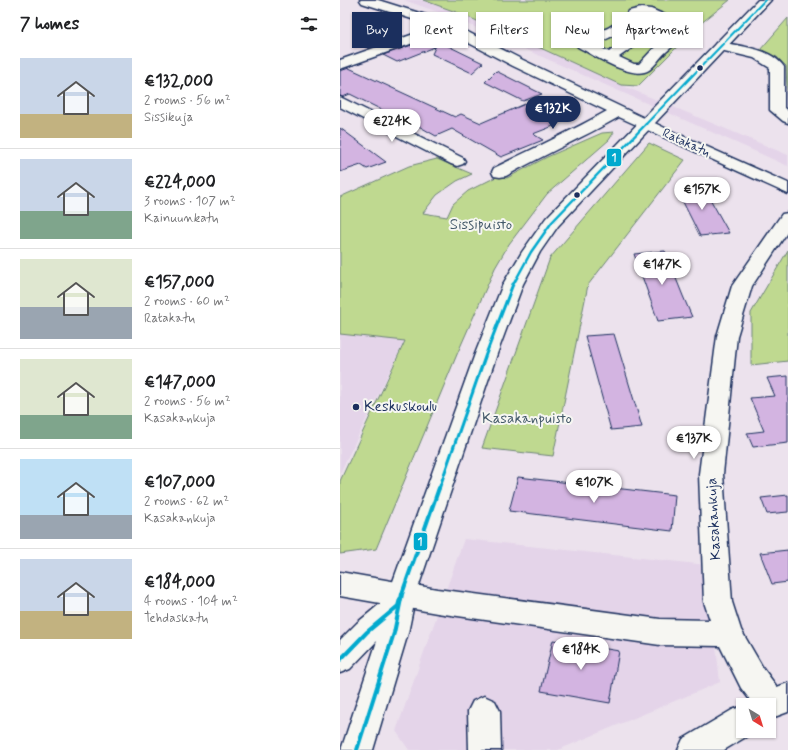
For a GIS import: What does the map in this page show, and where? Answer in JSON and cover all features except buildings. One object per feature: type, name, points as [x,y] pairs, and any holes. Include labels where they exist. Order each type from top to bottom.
[{"type":"street","name":"Ratakatu","points":[[366,0],[444,25],[518,63],[788,189]]},
{"type":"street","points":[[357,750],[368,710],[394,632],[400,600],[486,354],[513,284],[531,252],[552,222],[765,0]]},
{"type":"street","points":[[612,30],[583,44],[629,67],[640,69],[644,67],[663,48]]},
{"type":"street","points":[[606,34],[612,34]]},
{"type":"street","points":[[340,65],[410,40]]},
{"type":"street","points":[[721,46],[757,55],[772,61],[777,67],[777,110],[788,118]]},
{"type":"street","points":[[609,58],[623,48]]},
{"type":"street","points":[[340,101],[457,161]]},
{"type":"street","points":[[500,172],[540,150],[580,133],[619,111]]},
{"type":"street","name":"Kasakankuja","points":[[772,698],[752,678],[728,633],[718,602],[711,474],[727,336],[742,286],[788,218]]},
{"type":"street","points":[[340,584],[400,600],[437,601],[660,632],[728,633]]},
{"type":"street","points":[[340,660],[400,600]]},
{"type":"street","points":[[484,712],[485,750]]},
{"type":"street","points":[[694,750],[736,725]]},
{"type":"shaded area","points":[[404,0],[423,0],[456,12],[438,12]]},
{"type":"shaded area","points":[[468,17],[476,20],[476,28],[468,24]]},
{"type":"shaded area","points":[[522,48],[541,48],[621,85],[788,155],[788,166]]},
{"type":"shaded area","points":[[340,249],[405,340],[340,473]]},
{"type":"shaded area","points":[[464,539],[707,565],[720,682],[558,750],[409,750],[396,731]]},
{"type":"green space","points":[[423,0],[730,0],[703,22],[703,12],[612,12],[612,48],[676,48],[638,86],[621,85],[541,48],[543,48],[543,12],[476,12],[476,20],[468,17],[468,12],[456,12]]},
{"type":"green space","points":[[788,18],[788,112],[786,66],[777,57],[760,50]]},
{"type":"green space","name":"Sissipuisto","points":[[614,132],[609,140],[547,194],[509,244],[495,268],[458,352],[376,549],[340,554],[340,481],[405,341],[340,334],[340,197],[409,166],[437,159],[472,174],[457,181],[437,195],[423,213],[447,217],[453,204],[468,191],[498,176],[507,178],[547,157],[602,133]]},
{"type":"green space","name":"Kasakanpuisto","points":[[649,143],[685,160],[588,285],[553,456],[482,448],[550,258]]},
{"type":"green space","points":[[788,250],[788,361],[751,365],[751,313]]},
{"type":"transit line","name":"1","points":[[357,750],[394,633],[402,594],[486,354],[513,284],[531,252],[552,222],[765,0]]},
{"type":"transit line","name":"1","points":[[340,660],[367,632],[398,606],[400,599]]},
{"type":"place","name":"Keskuskoulu","points":[[356,407]]}]
